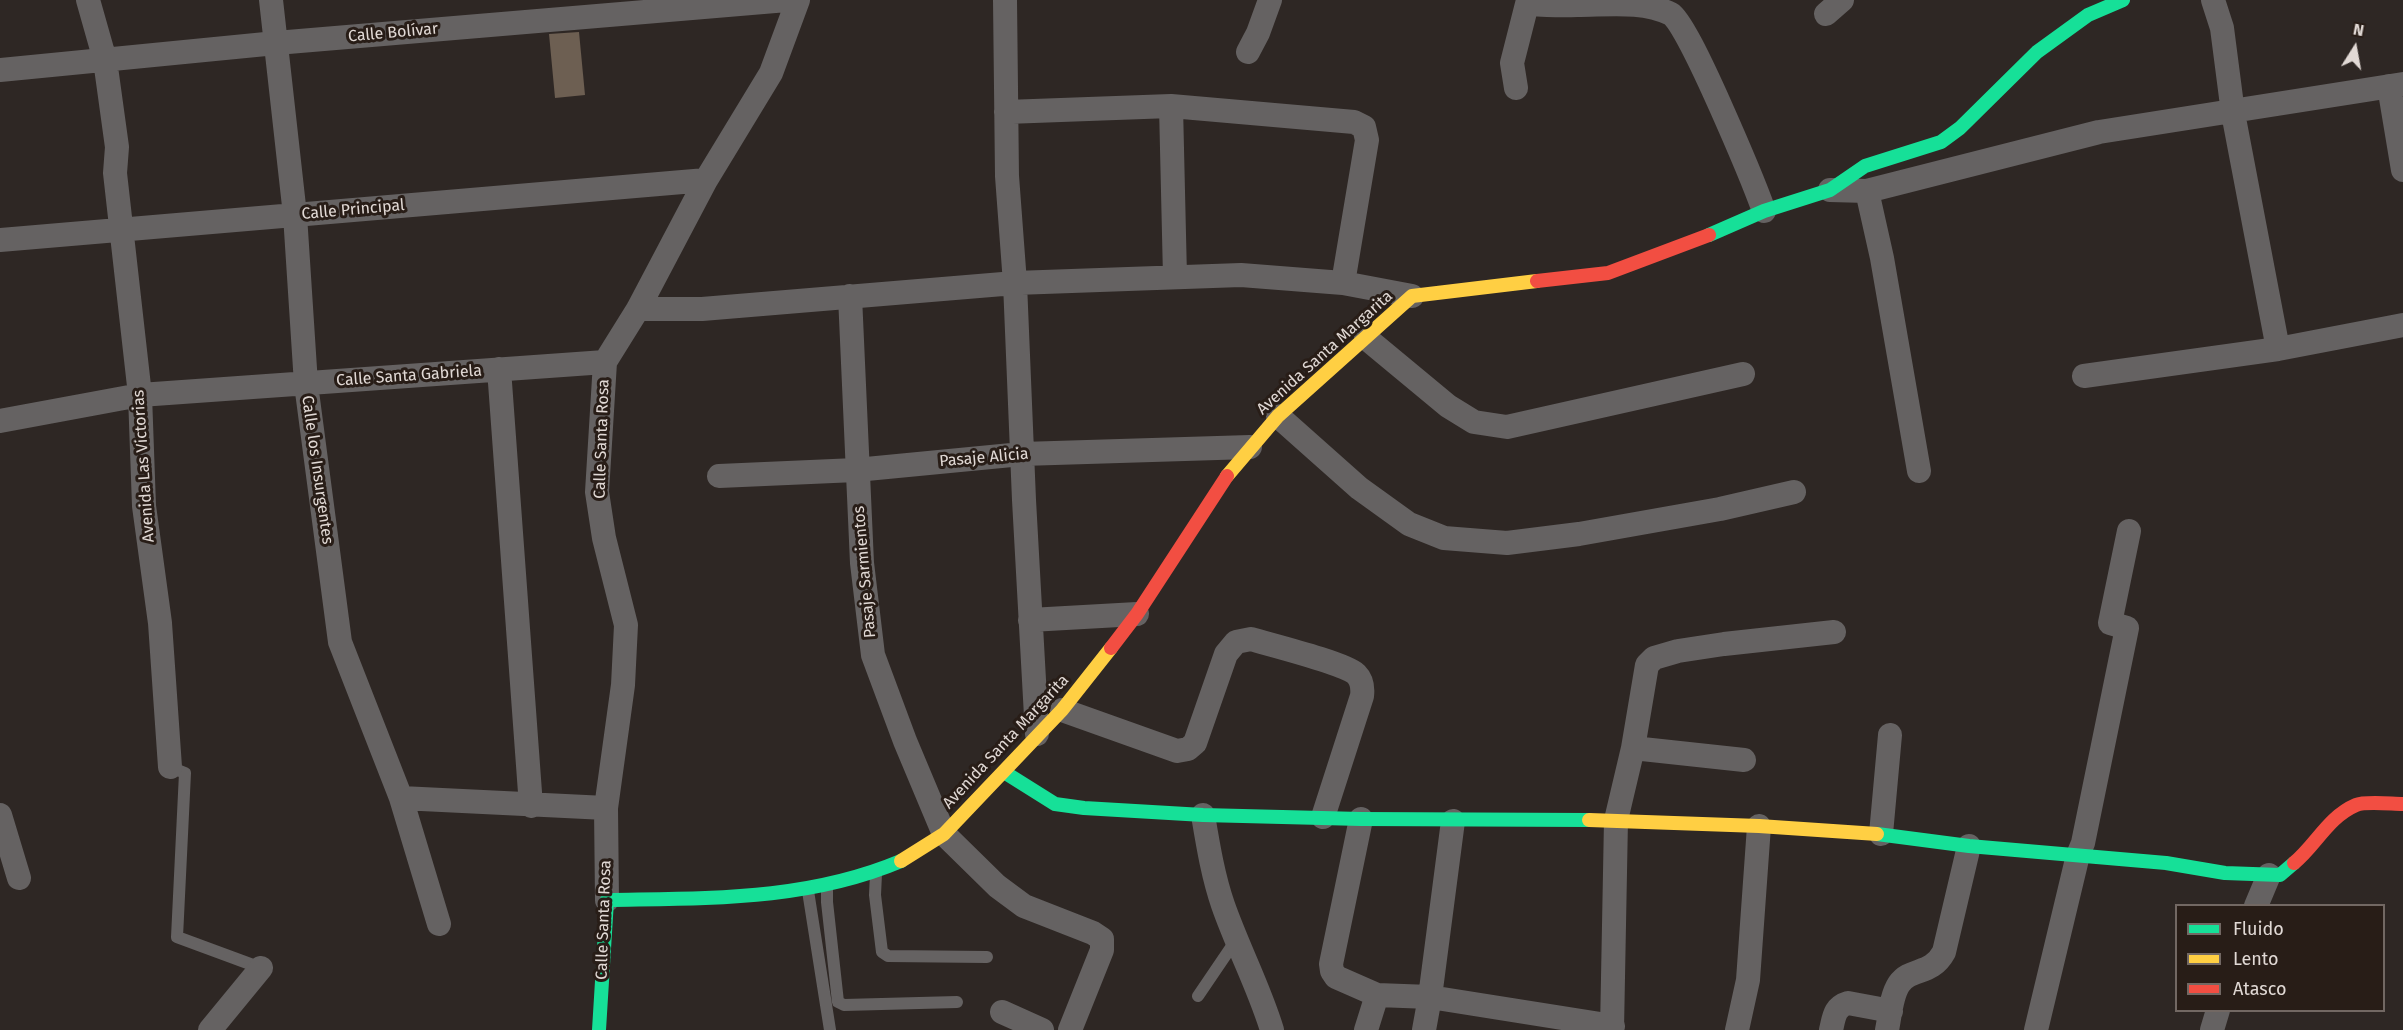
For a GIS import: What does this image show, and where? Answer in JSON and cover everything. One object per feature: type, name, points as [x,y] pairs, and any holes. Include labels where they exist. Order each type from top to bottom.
[{"type":"street","name":"Avenida Las Victorias","points":[[88,0],[105,60],[117,147],[115,173],[140,395],[144,506],[160,623],[170,767]]},
{"type":"street","name":"Calle los Insurgentes","points":[[271,0],[296,215],[306,384],[340,642],[401,798],[439,924]]},
{"type":"street","name":"Calle Bolívar","points":[[0,70],[276,43],[561,9],[787,0]]},
{"type":"street","name":"Calle Santa Rosa","points":[[599,1030],[607,900],[606,808],[623,685],[626,625],[604,538],[597,492],[605,362],[638,309],[706,180],[771,73],[798,0]]},
{"type":"street","points":[[1005,0],[1007,176],[1015,283],[1037,734]]},
{"type":"street","points":[[1248,52],[1258,33],[1269,0]]},
{"type":"street","name":"Avenida Santa Margarita","points":[[607,900],[808,890],[876,873],[925,849],[944,834],[1062,710],[1137,614],[1233,467],[1250,447],[1278,416],[1412,296],[1608,273],[1689,244],[1764,211],[1830,190],[1865,166],[1941,142],[1960,128],[2081,7],[2123,0]]},
{"type":"street","points":[[2213,0],[2222,28],[2233,112],[2278,349]]},
{"type":"street","points":[[1516,88],[1512,63],[1527,4],[1606,3],[1655,8],[1674,16],[1692,45],[1745,161],[1764,211]]},
{"type":"street","points":[[1830,190],[1867,191],[2099,132],[2396,85],[2403,170]]},
{"type":"street","points":[[1006,112],[1170,106],[1353,122],[1365,127],[1367,140],[1343,283]]},
{"type":"street","points":[[1170,106],[1175,277]]},
{"type":"street","name":"Calle Principal","points":[[0,240],[706,180]]},
{"type":"street","points":[[1867,191],[1882,258],[1919,471]]},
{"type":"street","points":[[638,309],[702,309],[1015,283],[1241,275],[1343,283],[1412,296]]},
{"type":"street","name":"Pasaje Sarmientos","points":[[850,296],[856,470],[862,563],[873,655],[905,741],[944,834]]},
{"type":"street","points":[[2084,376],[2278,349],[2403,325]]},
{"type":"street","points":[[1366,338],[1448,406],[1474,422],[1507,427],[1743,374]]},
{"type":"street","name":"Calle Santa Gabriela","points":[[0,421],[140,395],[605,362]]},
{"type":"street","points":[[499,369],[531,806]]},
{"type":"street","points":[[1278,416],[1359,488],[1409,524],[1444,538],[1507,543],[1579,534],[1720,509],[1794,492]]},
{"type":"street","name":"Pasaje Alicia","points":[[719,476],[856,470],[1022,454],[1250,447]]},
{"type":"street","points":[[2037,1030],[2078,855],[2083,843],[2127,627],[2110,623],[2129,531]]},
{"type":"street","points":[[1030,620],[1137,614]]},
{"type":"street","points":[[1361,819],[1331,964],[1336,977],[1377,995],[1430,997],[1612,1028],[1616,820],[1647,665],[1654,658],[1678,651],[1834,632]]},
{"type":"street","points":[[1062,710],[1177,751],[1183,751],[1195,743],[1226,654],[1236,642],[1251,639],[1348,668],[1360,680],[1362,696],[1323,818]]},
{"type":"street","points":[[1881,834],[1890,735]]},
{"type":"street","points":[[1632,748],[1744,760]]},
{"type":"street","points":[[1004,772],[1055,804],[1084,808],[1203,815],[1453,821],[1616,820],[1759,826],[1881,834],[1969,846],[2166,863],[2225,873],[2269,875],[2280,875],[2306,853],[2328,824],[2357,804],[2403,804]]},
{"type":"street","points":[[401,798],[606,808]]},
{"type":"street","points":[[0,815],[19,878]]},
{"type":"street","points":[[1203,815],[1217,887],[1236,940],[1262,996],[1272,1030]]},
{"type":"street","points":[[1424,1030],[1453,821]]},
{"type":"street","points":[[1737,1030],[1748,980],[1759,826]]},
{"type":"street","points":[[944,834],[997,886],[1024,906],[1093,933],[1102,939],[1102,950],[1070,1030]]},
{"type":"street","points":[[1832,1030],[1836,1012],[1843,1004],[1848,1003],[1889,1021],[1899,984],[1907,976],[1922,972],[1938,963],[1944,952],[1969,846]]},
{"type":"street","points":[[2257,904],[2269,875]]},
{"type":"street","points":[[210,1030],[261,969]]},
{"type":"street","points":[[1366,1030],[1377,995]]},
{"type":"street","points":[[1002,1012],[1042,1030]]},
{"type":"lane","name":"Avenida Las Victorias","points":[[170,767],[185,773],[177,937],[261,969]]},
{"type":"lane","points":[[876,873],[875,895],[884,954],[888,956],[987,957]]},
{"type":"lane","points":[[827,886],[838,1002],[844,1005],[957,1002]]},
{"type":"lane","points":[[808,890],[830,1030]]},
{"type":"lane","points":[[1198,996],[1236,940]]},
{"type":"building","points":[[579,32],[585,95],[555,98],[549,34]]},
{"type":"traffic: fast","points":[[1709,235],[1764,211],[1830,190],[1865,166],[1941,142],[1960,128],[2037,52],[2088,15],[2123,0]]},
{"type":"traffic: fast","points":[[1004,772],[1055,804],[1084,808],[1203,815],[1361,819],[1589,820]]},
{"type":"traffic: fast","points":[[1877,834],[1969,846],[2166,863],[2225,873],[2280,875],[2294,863]]},
{"type":"traffic: fast","points":[[599,1030],[607,900],[756,895],[829,884],[901,861]]},
{"type":"traffic: slow","points":[[1227,476],[1278,416],[1412,296],[1537,281]]},
{"type":"traffic: slow","points":[[901,861],[944,834],[1062,710],[1111,648]]},
{"type":"traffic: slow","points":[[1589,820],[1759,826],[1877,834]]},
{"type":"traffic: jam","points":[[1537,281],[1608,273],[1709,235]]},
{"type":"traffic: jam","points":[[1111,648],[1137,614],[1227,476]]},
{"type":"traffic: jam","points":[[2294,863],[2346,810],[2366,803],[2403,804]]}]
